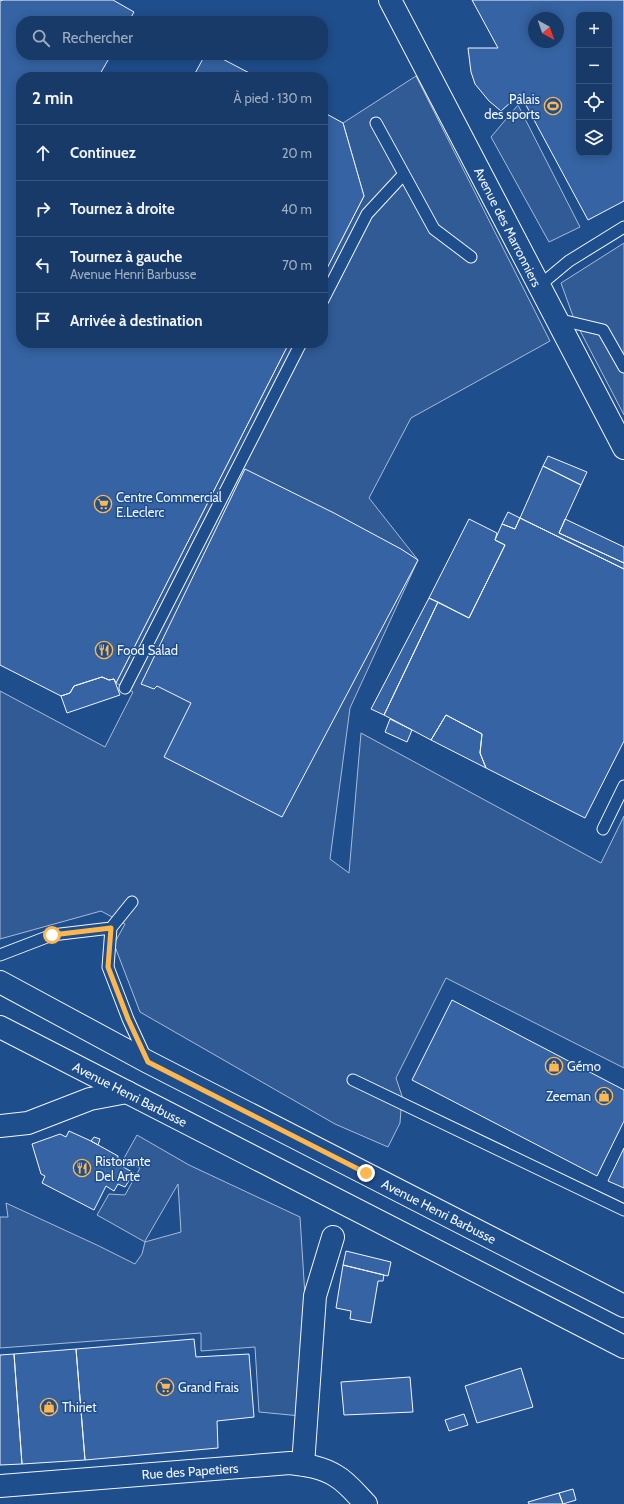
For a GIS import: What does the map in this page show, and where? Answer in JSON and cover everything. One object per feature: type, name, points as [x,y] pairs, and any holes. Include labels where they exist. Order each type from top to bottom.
[{"type":"main road","name":"Avenue des Marronniers","points":[[395,1],[555,318],[624,448]]},
{"type":"main road","name":"Avenue Henri Barbusse","points":[[0,982],[148,1062],[624,1306]]},
{"type":"main road","name":"Avenue Henri Barbusse","points":[[0,1027],[624,1347]]},
{"type":"main road","points":[[0,1126],[28,1123],[90,1099],[127,1092]]},
{"type":"main road","points":[[303,1465],[315,1296],[333,1237]]},
{"type":"main road","name":"Rue des Papetiers","points":[[0,1486],[290,1463],[323,1469],[337,1476],[366,1504]]},
{"type":"lane","points":[[376,123],[434,229],[471,257]]},
{"type":"lane","points":[[328,290],[367,214],[404,174]]},
{"type":"lane","points":[[539,286],[569,261],[624,227]]},
{"type":"lane","points":[[555,318],[603,330],[624,366]]},
{"type":"lane","points":[[125,688],[298,348]]},
{"type":"lane","points":[[603,829],[624,786]]},
{"type":"lane","points":[[132,902],[111,928],[108,967],[128,1019],[148,1062]]},
{"type":"lane","points":[[0,955],[52,935],[111,928]]},
{"type":"lane","points":[[353,1080],[624,1210]]},
{"type":"shaded area","points":[[416,76],[550,341],[411,418],[369,498],[418,560],[350,708],[330,859],[349,873],[361,733],[601,863],[624,816],[624,1068],[446,978],[396,1078],[402,1096],[400,1123],[388,1147],[335,1124],[140,1012],[114,944],[125,924],[101,911],[0,939],[0,691],[105,747],[133,692],[116,683],[286,348],[328,348],[328,266],[364,196],[343,123]]},
{"type":"shaded area","points":[[518,105],[580,227],[549,242],[491,137]]},
{"type":"shaded area","points":[[624,243],[624,415],[574,319],[561,283]]},
{"type":"shaded area","points":[[137,1135],[189,1165],[300,1217],[305,1296],[301,1416],[259,1412],[255,1347],[201,1351],[201,1333],[0,1348],[0,1217],[8,1217],[6,1203],[135,1264],[142,1254],[145,1242],[97,1215],[109,1194],[125,1195],[140,1168],[123,1160]],"holes":[[[178,1184],[181,1232],[145,1241]]]},
{"type":"building","name":"Centre Commercial E.Leclerc","points":[[113,0],[134,12],[132,16],[16,16],[16,60],[108,60],[101,72],[16,72],[16,348],[286,348],[116,683],[114,679],[109,680],[102,677],[74,686],[70,693],[61,696],[0,665],[0,1]]},
{"type":"building","name":"Palais des sports","points":[[472,0],[624,0],[624,201],[588,220],[520,94],[501,111],[489,101],[475,84],[471,72],[468,48],[498,48]]},
{"type":"building","points":[[202,60],[225,60],[247,72],[196,72]]},
{"type":"building","points":[[328,115],[343,123],[364,196],[328,266]]},
{"type":"building","points":[[548,456],[587,472],[581,485],[543,466]]},
{"type":"building","points":[[543,466],[581,485],[559,533],[624,563],[624,569],[520,518]]},
{"type":"building","points":[[245,469],[334,513],[401,549],[418,560],[282,817],[164,757],[191,703],[157,686],[154,689],[141,684]]},
{"type":"building","points":[[508,512],[520,518],[515,529],[502,524]]},
{"type":"building","points":[[520,518],[624,569],[624,741],[585,818],[486,768],[480,753],[482,734],[446,715],[431,740],[384,715],[438,602],[469,618],[505,545],[495,540],[502,524],[515,529]]},
{"type":"building","points":[[469,519],[497,533],[495,540],[505,545],[469,618],[429,598]]},
{"type":"building","points":[[565,519],[624,547],[624,563],[559,533]]},
{"type":"building","points":[[429,598],[438,602],[384,715],[371,709]]},
{"type":"building","points":[[102,677],[109,680],[114,679],[120,695],[67,713],[61,696],[70,693],[74,686]]},
{"type":"building","points":[[446,715],[482,734],[480,753],[486,768],[431,740]]},
{"type":"building","points":[[390,719],[412,730],[407,742],[385,732]]},
{"type":"building","points":[[452,1000],[624,1090],[624,1121],[597,1176],[412,1080]]},
{"type":"building","name":"Ristorante Del Arte","points":[[69,1131],[118,1156],[118,1164],[134,1173],[125,1187],[118,1184],[114,1191],[106,1186],[94,1210],[42,1183],[45,1176],[41,1174],[32,1144],[60,1134],[66,1137]]},
{"type":"building","points":[[94,1137],[100,1139],[98,1145],[91,1141]]},
{"type":"building","points":[[624,1148],[624,1188],[608,1181]]},
{"type":"building","points":[[346,1251],[391,1262],[388,1276],[343,1265]]},
{"type":"building","points":[[343,1265],[384,1275],[383,1281],[378,1281],[371,1323],[350,1319],[351,1311],[336,1308]]},
{"type":"building","name":"Grand Frais","points":[[194,1339],[196,1357],[249,1354],[254,1417],[217,1421],[218,1448],[85,1460],[76,1349]]},
{"type":"building","name":"Thiriet","points":[[76,1349],[85,1460],[22,1464],[14,1354]]},
{"type":"building","points":[[14,1354],[22,1464],[0,1465],[0,1355]]},
{"type":"building","points":[[521,1368],[533,1407],[477,1423],[465,1386]]},
{"type":"building","points":[[410,1377],[413,1412],[344,1415],[341,1382]]},
{"type":"building","points":[[464,1414],[468,1425],[449,1431],[445,1420]]},
{"type":"building","points":[[573,1489],[576,1500],[563,1504],[559,1493]]},
{"type":"building","points":[[559,1493],[563,1504],[529,1504],[528,1502]]},
{"type":"place","name":"Palais des sports","points":[[553,106]]},
{"type":"place","name":"Centre Commercial E.Leclerc","points":[[103,504]]},
{"type":"place","name":"Food Salad","points":[[104,650]]},
{"type":"place","name":"Gémo","points":[[554,1066]]},
{"type":"place","name":"Zeeman","points":[[604,1096]]},
{"type":"place","name":"Ristorante Del Arte","points":[[82,1168]]},
{"type":"place","name":"Grand Frais","points":[[165,1387]]},
{"type":"place","name":"Thiriet","points":[[49,1407]]},
{"type":"route","points":[[52,935],[111,928],[108,967],[128,1019],[148,1062],[366,1173]]}]
